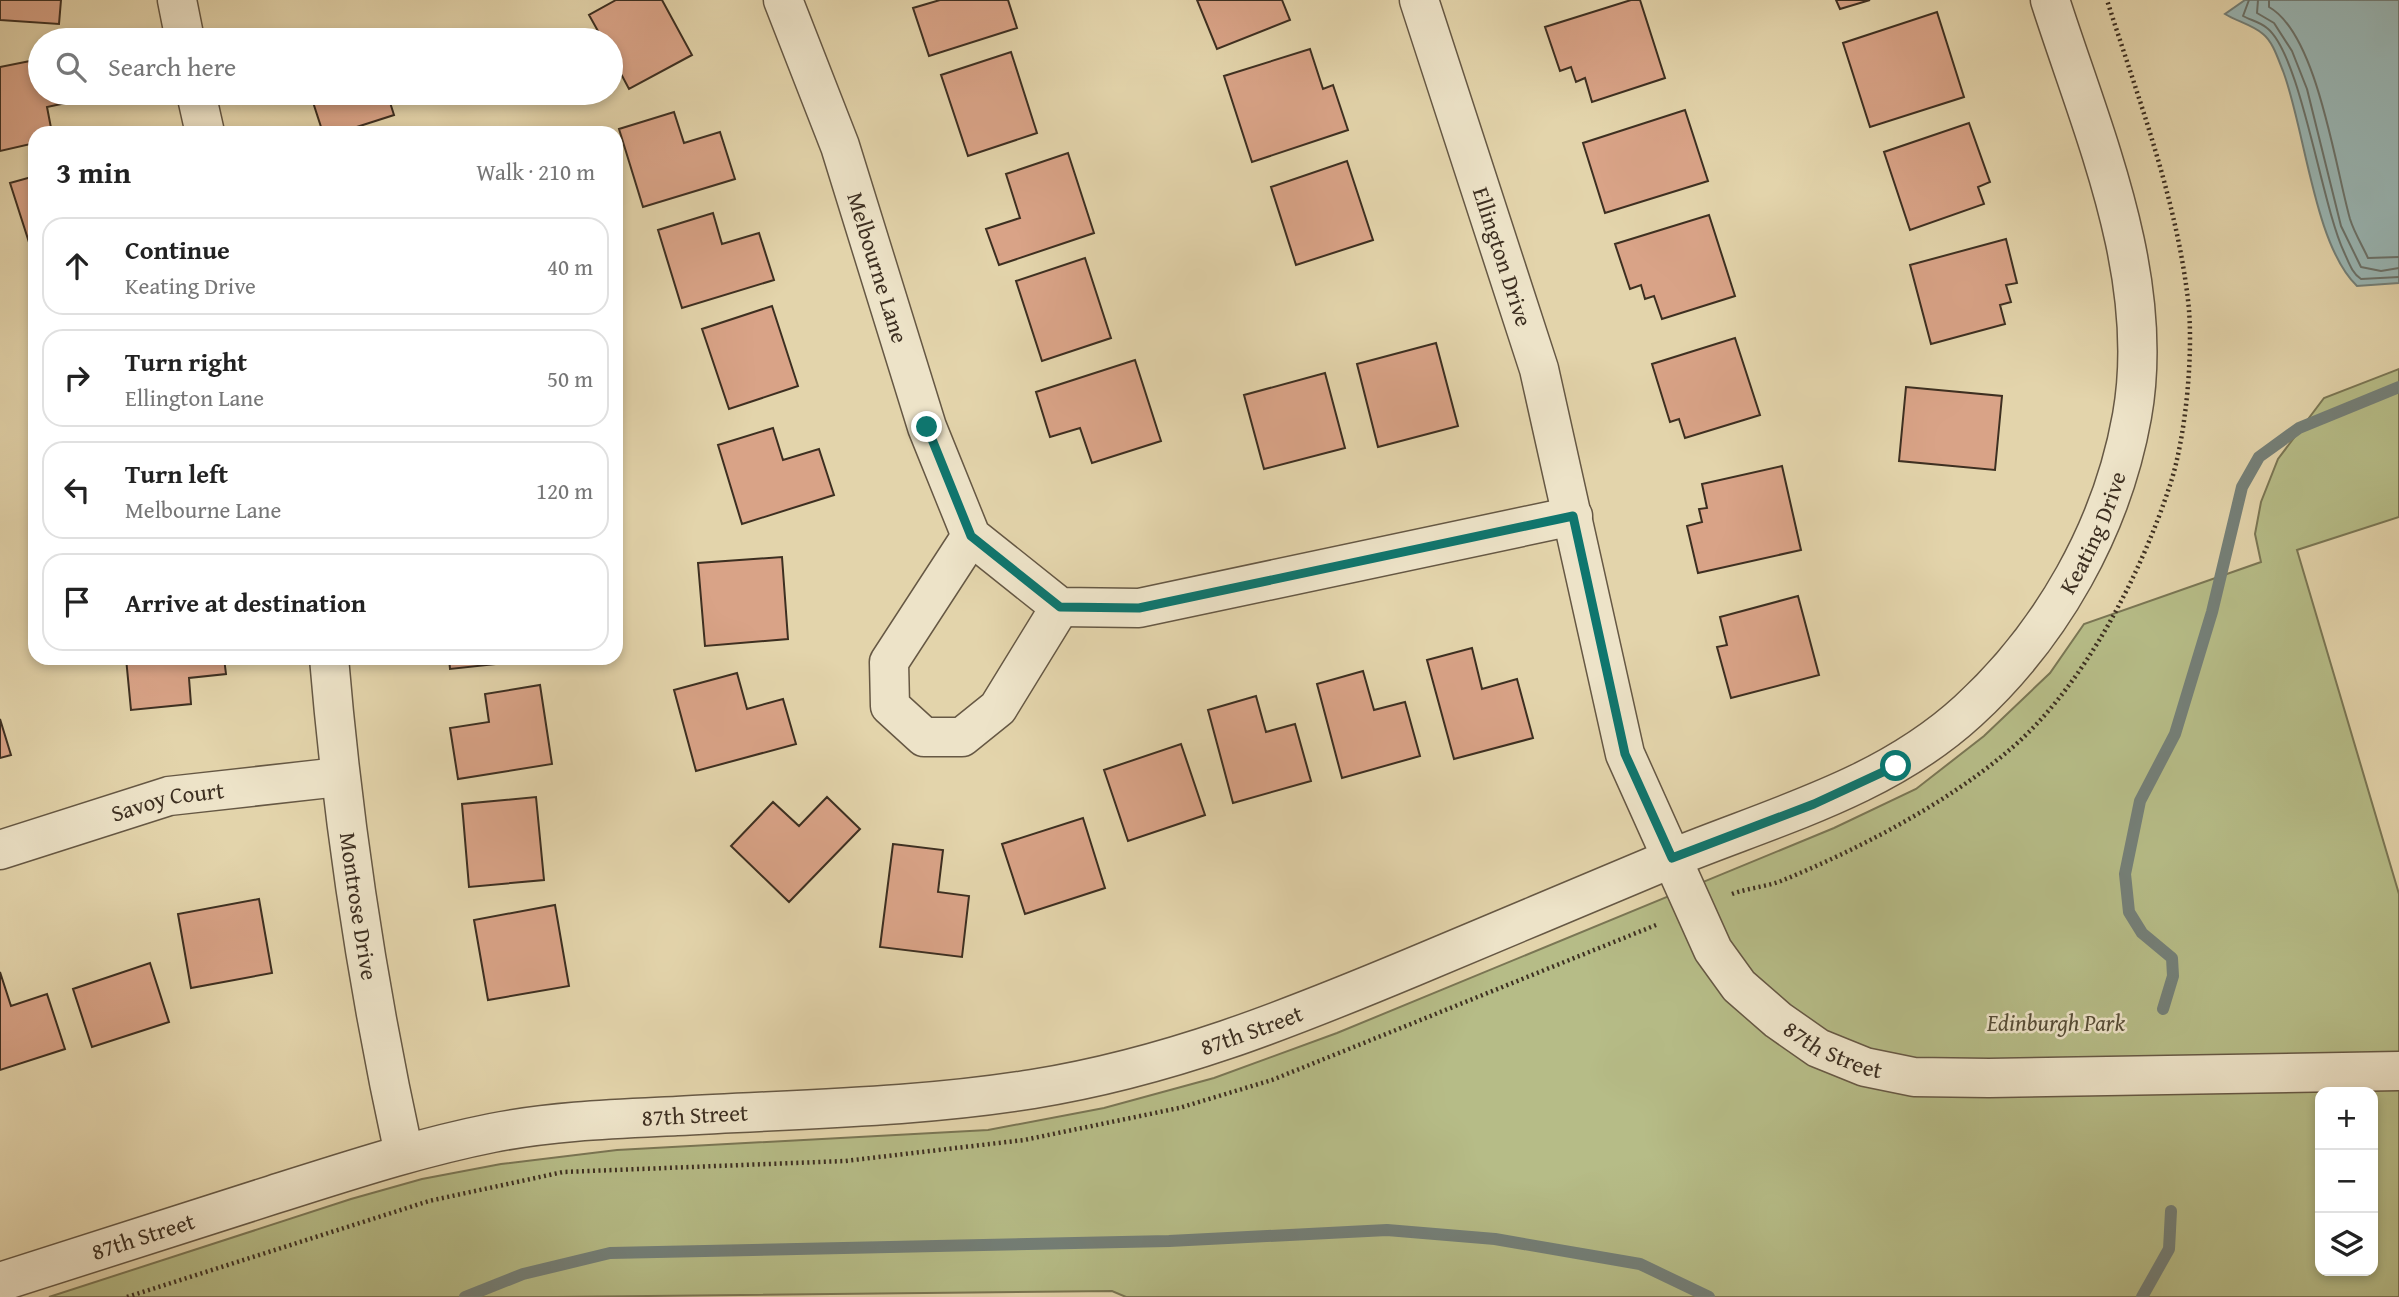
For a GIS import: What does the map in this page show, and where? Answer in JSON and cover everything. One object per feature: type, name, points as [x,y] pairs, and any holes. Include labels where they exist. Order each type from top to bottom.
[{"type":"street","points":[[177,0],[183,28]]},
{"type":"street","name":"Melbourne Lane","points":[[783,0],[840,146],[927,427],[971,536],[1060,607]]},
{"type":"street","name":"Ellington Drive","points":[[1419,0],[1539,369],[1625,754],[1672,858]]},
{"type":"street","name":"Keating Drive","points":[[1672,858],[1814,804],[1896,766],[1968,712],[2025,650],[2075,578],[2111,496],[2132,415],[2138,344],[2132,281],[2110,187],[2050,0]]},
{"type":"street","points":[[199,105],[203,126]]},
{"type":"street","points":[[971,536],[889,662],[890,706],[924,737],[962,737],[998,708],[1060,607],[1139,608],[1573,516]]},
{"type":"street","name":"Montrose Drive","points":[[329,665],[339,777],[375,1023],[404,1154]]},
{"type":"street","name":"Savoy Court","points":[[0,850],[169,796],[339,777]]},
{"type":"street","name":"87th Street","points":[[0,1282],[404,1154],[497,1132],[579,1121],[929,1102],[1033,1089],[1125,1071],[1209,1048],[1297,1016],[1672,858],[1713,950],[1739,985],[1778,1020],[1818,1048],[1865,1067],[1913,1077],[1989,1078],[2399,1071]]},
{"type":"green space","name":"Edinburgh Park","points":[[2399,369],[2399,517],[2297,550],[2399,894],[2399,1297],[1126,1297],[1112,1291],[556,1297],[49,1297],[351,1199],[422,1179],[501,1164],[617,1150],[988,1130],[1104,1108],[1214,1078],[1337,1033],[1834,828],[1916,789],[1984,736],[2050,673],[2084,624],[2261,562],[2255,534],[2261,502],[2278,459],[2324,398]]},
{"type":"water","points":[[2245,0],[2399,0],[2399,283],[2357,286],[2342,267],[2320,215],[2291,95],[2275,51],[2267,37],[2259,31],[2225,14]]},
{"type":"building","points":[[0,0],[61,0],[59,24],[0,20]]},
{"type":"building","points":[[616,0],[662,0],[692,55],[629,89],[623,78],[623,28],[596,28],[589,15]]},
{"type":"building","points":[[940,0],[1008,0],[1017,28],[929,56],[913,8]]},
{"type":"building","points":[[1197,0],[1282,0],[1290,20],[1217,49]]},
{"type":"building","points":[[1631,0],[1640,0],[1665,78],[1592,102],[1585,78],[1576,82],[1571,67],[1560,71],[1545,27]]},
{"type":"building","points":[[1836,0],[1870,0],[1840,9]]},
{"type":"building","points":[[1937,12],[1964,97],[1870,127],[1843,43]]},
{"type":"building","points":[[1310,49],[1323,89],[1333,85],[1348,130],[1252,162],[1224,76]]},
{"type":"building","points":[[1011,52],[1037,133],[968,156],[941,75]]},
{"type":"building","points":[[28,61],[28,105],[56,105],[47,107],[51,126],[28,126],[28,145],[0,151],[0,67]]},
{"type":"building","points":[[314,105],[391,105],[394,115],[360,126],[321,126]]},
{"type":"building","points":[[1685,110],[1708,181],[1605,213],[1583,143]]},
{"type":"building","points":[[674,112],[684,143],[720,132],[735,179],[643,207],[623,142],[623,128]]},
{"type":"building","points":[[1969,123],[1990,182],[1978,187],[1984,204],[1910,230],[1884,152]]},
{"type":"building","points":[[1068,153],[1094,233],[999,265],[986,229],[1020,218],[1006,174]]},
{"type":"building","points":[[1347,161],[1373,240],[1296,265],[1271,187]]},
{"type":"building","points":[[28,178],[28,239],[10,183]]},
{"type":"building","points":[[713,213],[722,244],[759,233],[774,280],[682,308],[658,230]]},
{"type":"building","points":[[1709,215],[1735,296],[1662,319],[1654,296],[1645,299],[1641,285],[1630,289],[1615,244]]},
{"type":"building","points":[[2006,239],[2017,283],[2006,285],[2011,302],[2000,305],[2005,324],[1931,344],[1910,265]]},
{"type":"building","points":[[1085,258],[1111,338],[1042,361],[1016,281]]},
{"type":"building","points":[[772,306],[798,386],[729,409],[702,329]]},
{"type":"building","points":[[1735,338],[1760,415],[1685,438],[1679,419],[1670,422],[1652,364]]},
{"type":"building","points":[[1436,343],[1458,426],[1378,447],[1357,364]]},
{"type":"building","points":[[1135,360],[1161,441],[1092,463],[1080,428],[1050,437],[1036,392]]},
{"type":"building","points":[[1325,373],[1345,448],[1264,469],[1244,395]]},
{"type":"building","points":[[1906,387],[2002,396],[1995,470],[1899,461]]},
{"type":"building","points":[[773,428],[783,460],[819,449],[834,495],[742,524],[718,445]]},
{"type":"building","points":[[1782,466],[1801,550],[1698,573],[1687,526],[1702,522],[1699,509],[1707,508],[1702,484]]},
{"type":"building","points":[[782,557],[788,639],[705,646],[698,563]]},
{"type":"building","points":[[1798,596],[1819,675],[1731,698],[1717,647],[1727,645],[1720,617]]},
{"type":"building","points":[[1472,648],[1482,689],[1517,679],[1533,738],[1454,759],[1427,660]]},
{"type":"building","points":[[127,665],[225,665],[226,674],[189,678],[191,704],[131,710]]},
{"type":"building","points":[[450,665],[488,665],[450,669]]},
{"type":"building","points":[[1363,671],[1374,710],[1405,702],[1420,756],[1342,778],[1317,684]]},
{"type":"building","points":[[737,673],[747,709],[783,699],[796,744],[696,771],[674,690]]},
{"type":"building","points":[[540,685],[552,764],[458,779],[450,728],[489,722],[485,694]]},
{"type":"building","points":[[1256,696],[1266,732],[1295,724],[1311,781],[1233,803],[1208,710]]},
{"type":"building","points":[[0,719],[11,755],[0,758]]},
{"type":"building","points":[[1181,744],[1205,815],[1128,841],[1104,770]]},
{"type":"building","points":[[536,797],[544,880],[469,887],[462,804]]},
{"type":"building","points":[[827,797],[860,829],[789,902],[731,846],[773,802],[799,826]]},
{"type":"building","points":[[1083,818],[1105,888],[1025,914],[1002,844]]},
{"type":"building","points":[[893,844],[943,850],[938,892],[969,896],[962,957],[880,947]]},
{"type":"building","points":[[259,899],[272,973],[191,988],[178,914]]},
{"type":"building","points":[[555,905],[569,986],[488,1000],[474,920]]},
{"type":"building","points":[[150,963],[169,1022],[92,1047],[73,989]]},
{"type":"building","points":[[0,972],[11,1006],[47,994],[65,1049],[0,1070]]},
{"type":"waterway","points":[[2163,1009],[2173,976],[2172,958],[2142,933],[2129,912],[2125,874],[2140,801],[2175,734],[2212,612],[2242,487],[2259,457],[2299,428],[2399,387]]},
{"type":"waterway","points":[[2142,1297],[2169,1249],[2171,1211]]},
{"type":"waterway","points":[[465,1297],[523,1274],[610,1253],[1169,1241],[1387,1230],[1495,1239],[1640,1264],[1709,1297]]},
{"type":"route","points":[[927,427],[971,536],[1060,607],[1139,608],[1573,516],[1625,754],[1672,858],[1814,804],[1896,766]]}]
